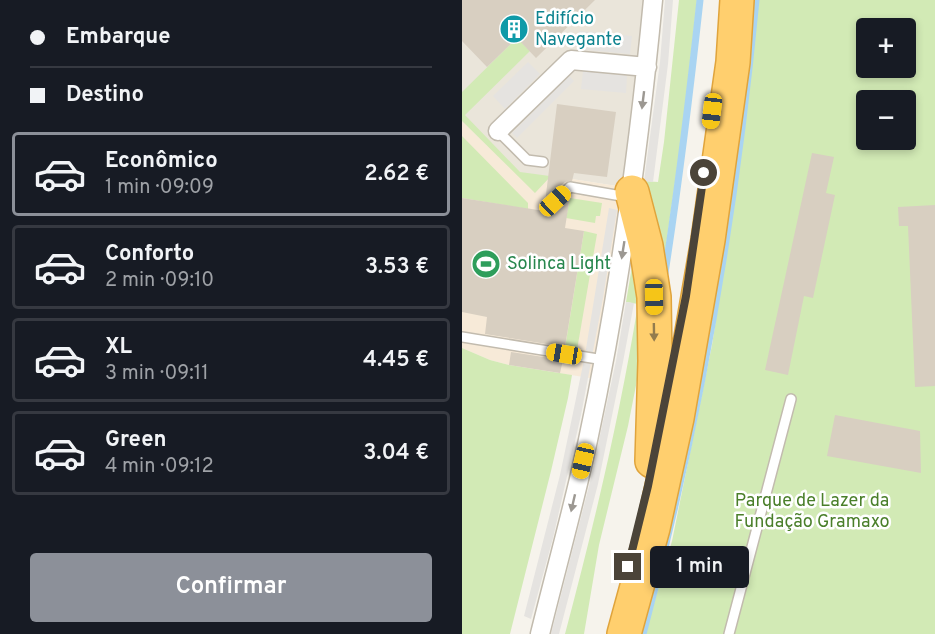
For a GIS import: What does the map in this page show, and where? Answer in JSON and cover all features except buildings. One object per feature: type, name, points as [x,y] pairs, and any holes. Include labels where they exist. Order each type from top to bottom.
[{"type":"highway","points":[[610,634],[648,486],[686,296],[702,194],[725,0]]},
{"type":"highway","points":[[624,634],[653,528],[679,407],[708,240],[733,62],[737,0]]},
{"type":"highway","points":[[632,195],[646,246],[654,297],[652,463]]},
{"type":"street","points":[[540,634],[583,463],[604,360],[632,195],[654,0]]},
{"type":"street","points":[[498,131],[571,60],[647,67]]},
{"type":"lane","points":[[498,131],[527,160],[543,162]]},
{"type":"lane","points":[[555,201],[570,188],[632,195]]},
{"type":"lane","points":[[462,337],[604,360]]},
{"type":"lane","points":[[729,634],[790,399]]},
{"type":"shaded area","points":[[467,0],[650,0],[630,188],[572,179],[535,193],[462,121],[462,5]]},
{"type":"shaded area","points":[[665,0],[673,0],[668,64],[653,182],[644,181],[660,62]]},
{"type":"shaded area","points":[[579,31],[632,36],[630,54],[577,49]]},
{"type":"shaded area","points":[[528,62],[540,74],[505,109],[493,96]]},
{"type":"shaded area","points":[[583,71],[627,76],[626,93],[581,89]]},
{"type":"shaded area","points":[[569,76],[574,81],[517,138],[512,133]]},
{"type":"shaded area","points":[[462,121],[535,192],[550,177],[564,181],[572,179],[630,188],[596,379],[509,365],[462,348]]},
{"type":"shaded area","points":[[609,208],[617,210],[581,415],[553,538],[531,619],[524,616],[560,475],[573,413]]},
{"type":"shaded area","points":[[626,302],[634,303],[598,484],[559,634],[551,634],[590,482]]},
{"type":"green space","points":[[679,0],[697,0],[682,134],[662,273],[643,194],[644,181],[658,182]]},
{"type":"green space","name":"Parque de Lazer da Fundação Gramaxo","points":[[759,0],[935,0],[935,634],[645,634],[672,541],[712,345],[736,190]]},
{"type":"green space","points":[[517,38],[530,51],[465,115],[520,172],[572,179],[550,177],[535,193],[462,121],[462,92]]},
{"type":"green space","points":[[462,136],[528,203],[528,209],[462,198]]},
{"type":"green space","points":[[570,198],[602,203],[600,216],[596,216],[595,223],[566,218]]},
{"type":"green space","points":[[584,231],[597,234],[577,350],[565,348]]},
{"type":"green space","points":[[635,249],[642,355],[628,426],[599,545],[584,634],[565,634],[606,470],[631,346],[638,304],[626,302]]},
{"type":"green space","points":[[462,348],[509,365],[572,375],[551,471],[510,634],[462,634]]},
{"type":"waterway","points":[[665,273],[700,0]]},
{"type":"waterway","points":[[643,634],[681,477],[713,319],[738,160],[756,0]]},
{"type":"place","name":"Edifício Navegante","points":[[514,29]]},
{"type":"place","name":"Solinca Light","points":[[486,264]]},
{"type":"route","points":[[628,567],[648,486],[686,296],[704,173]]}]
